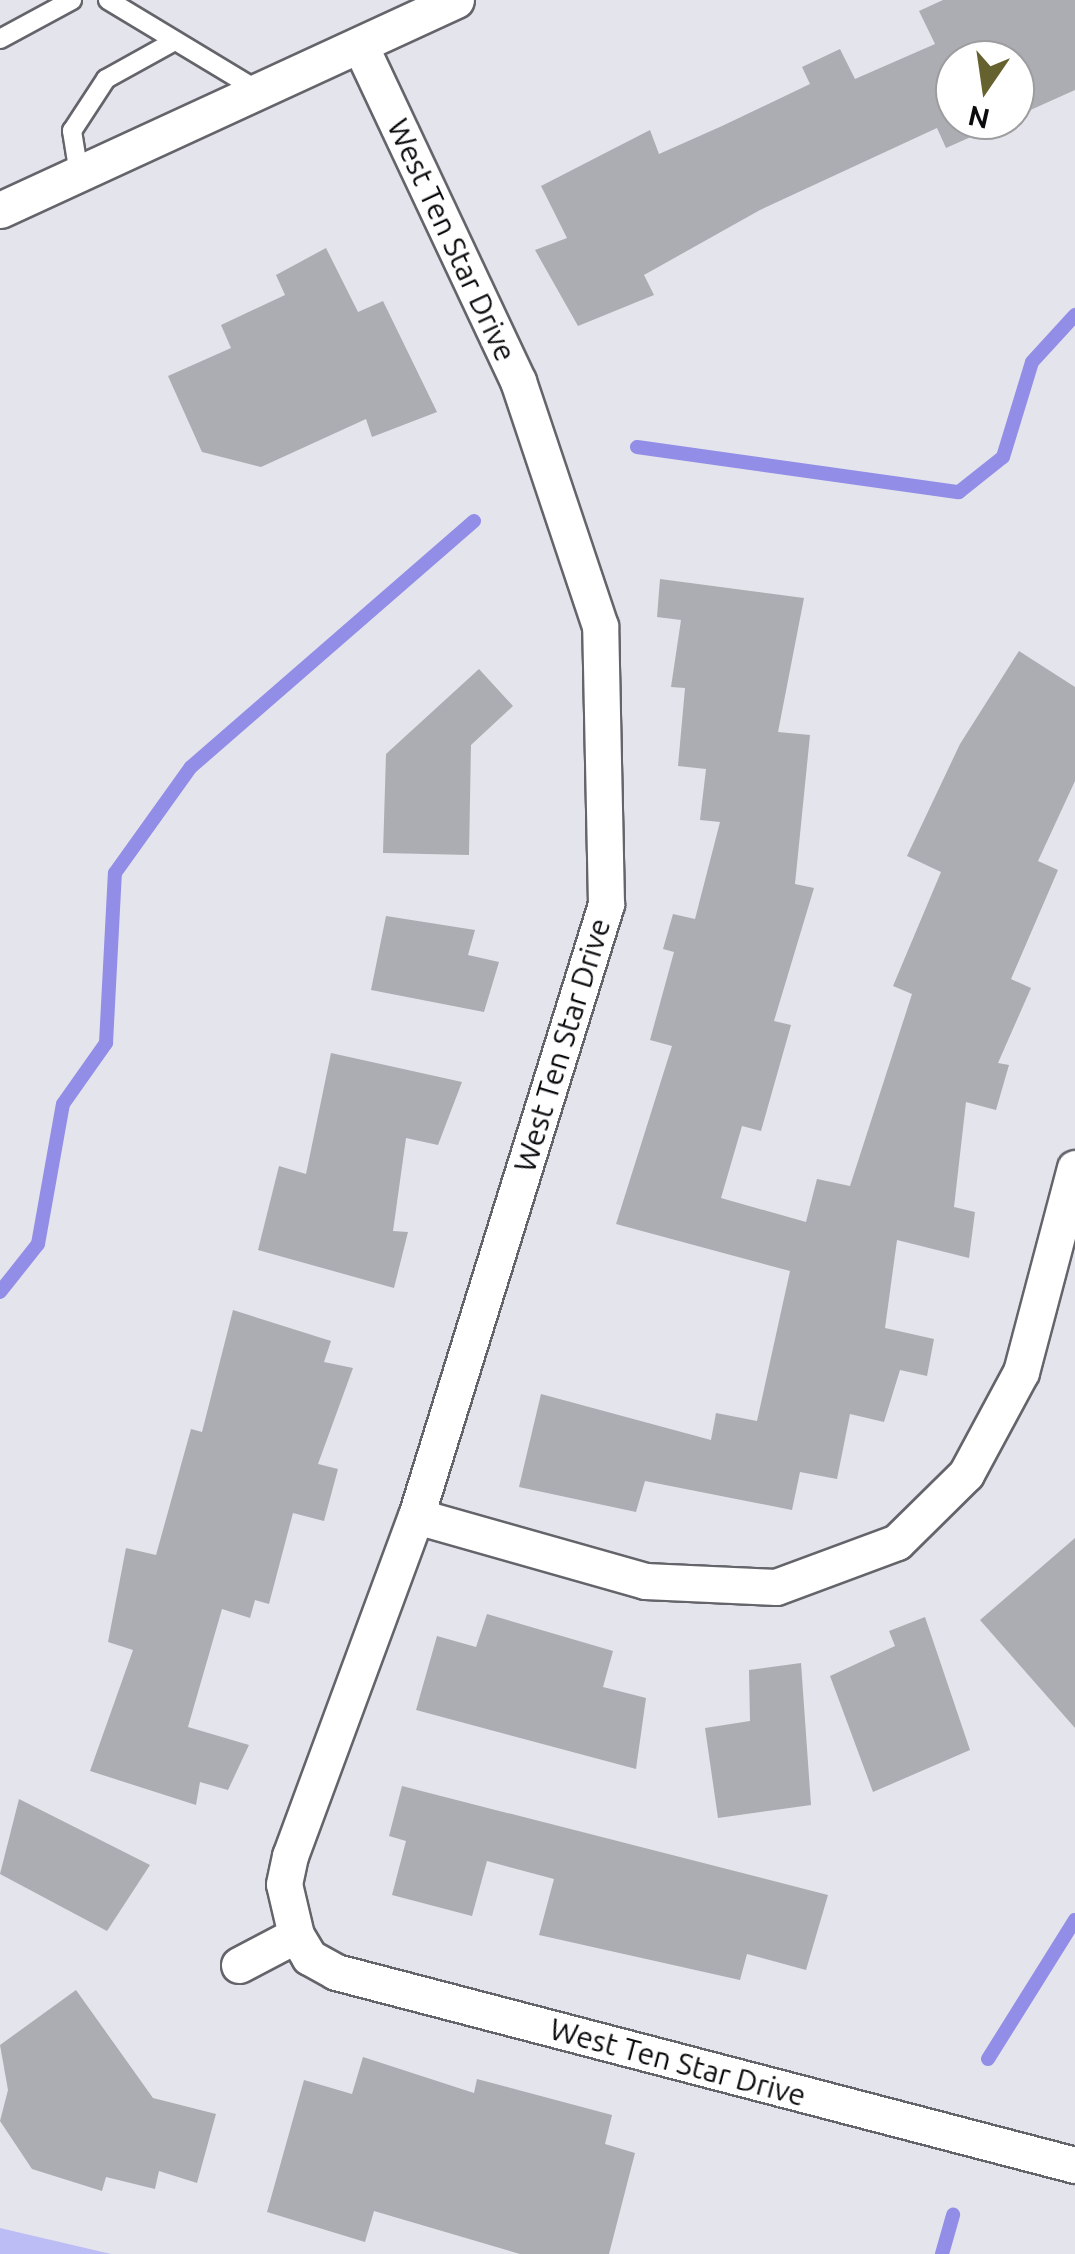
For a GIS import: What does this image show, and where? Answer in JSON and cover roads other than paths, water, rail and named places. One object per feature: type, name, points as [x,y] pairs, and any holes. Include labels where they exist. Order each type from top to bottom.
[{"type":"street","points":[[0,210],[456,0]]},
{"type":"street","name":"West Ten Star Drive","points":[[360,44],[518,382],[600,626],[606,904],[416,1516],[290,1856],[284,1884],[296,1935],[336,1972],[1075,2164]]},
{"type":"street","points":[[416,1516],[645,1580],[701,1584],[776,1587],[897,1542],[966,1474],[1021,1372],[1075,1168]]},
{"type":"street","points":[[239,1965],[296,1935]]},
{"type":"lane","points":[[0,38],[72,0]]},
{"type":"lane","points":[[108,0],[128,4],[171,43],[260,91]]},
{"type":"lane","points":[[79,174],[72,131],[106,79],[171,43]]},
{"type":"waterway","points":[[637,447],[959,492],[1003,457],[1032,362],[1075,315]]},
{"type":"waterway","points":[[0,1292],[38,1244],[63,1104],[106,1043],[115,873],[191,767],[474,521]]},
{"type":"waterway","points":[[988,2059],[1075,1920]]},
{"type":"waterway","points":[[942,2254],[953,2215]]}]
